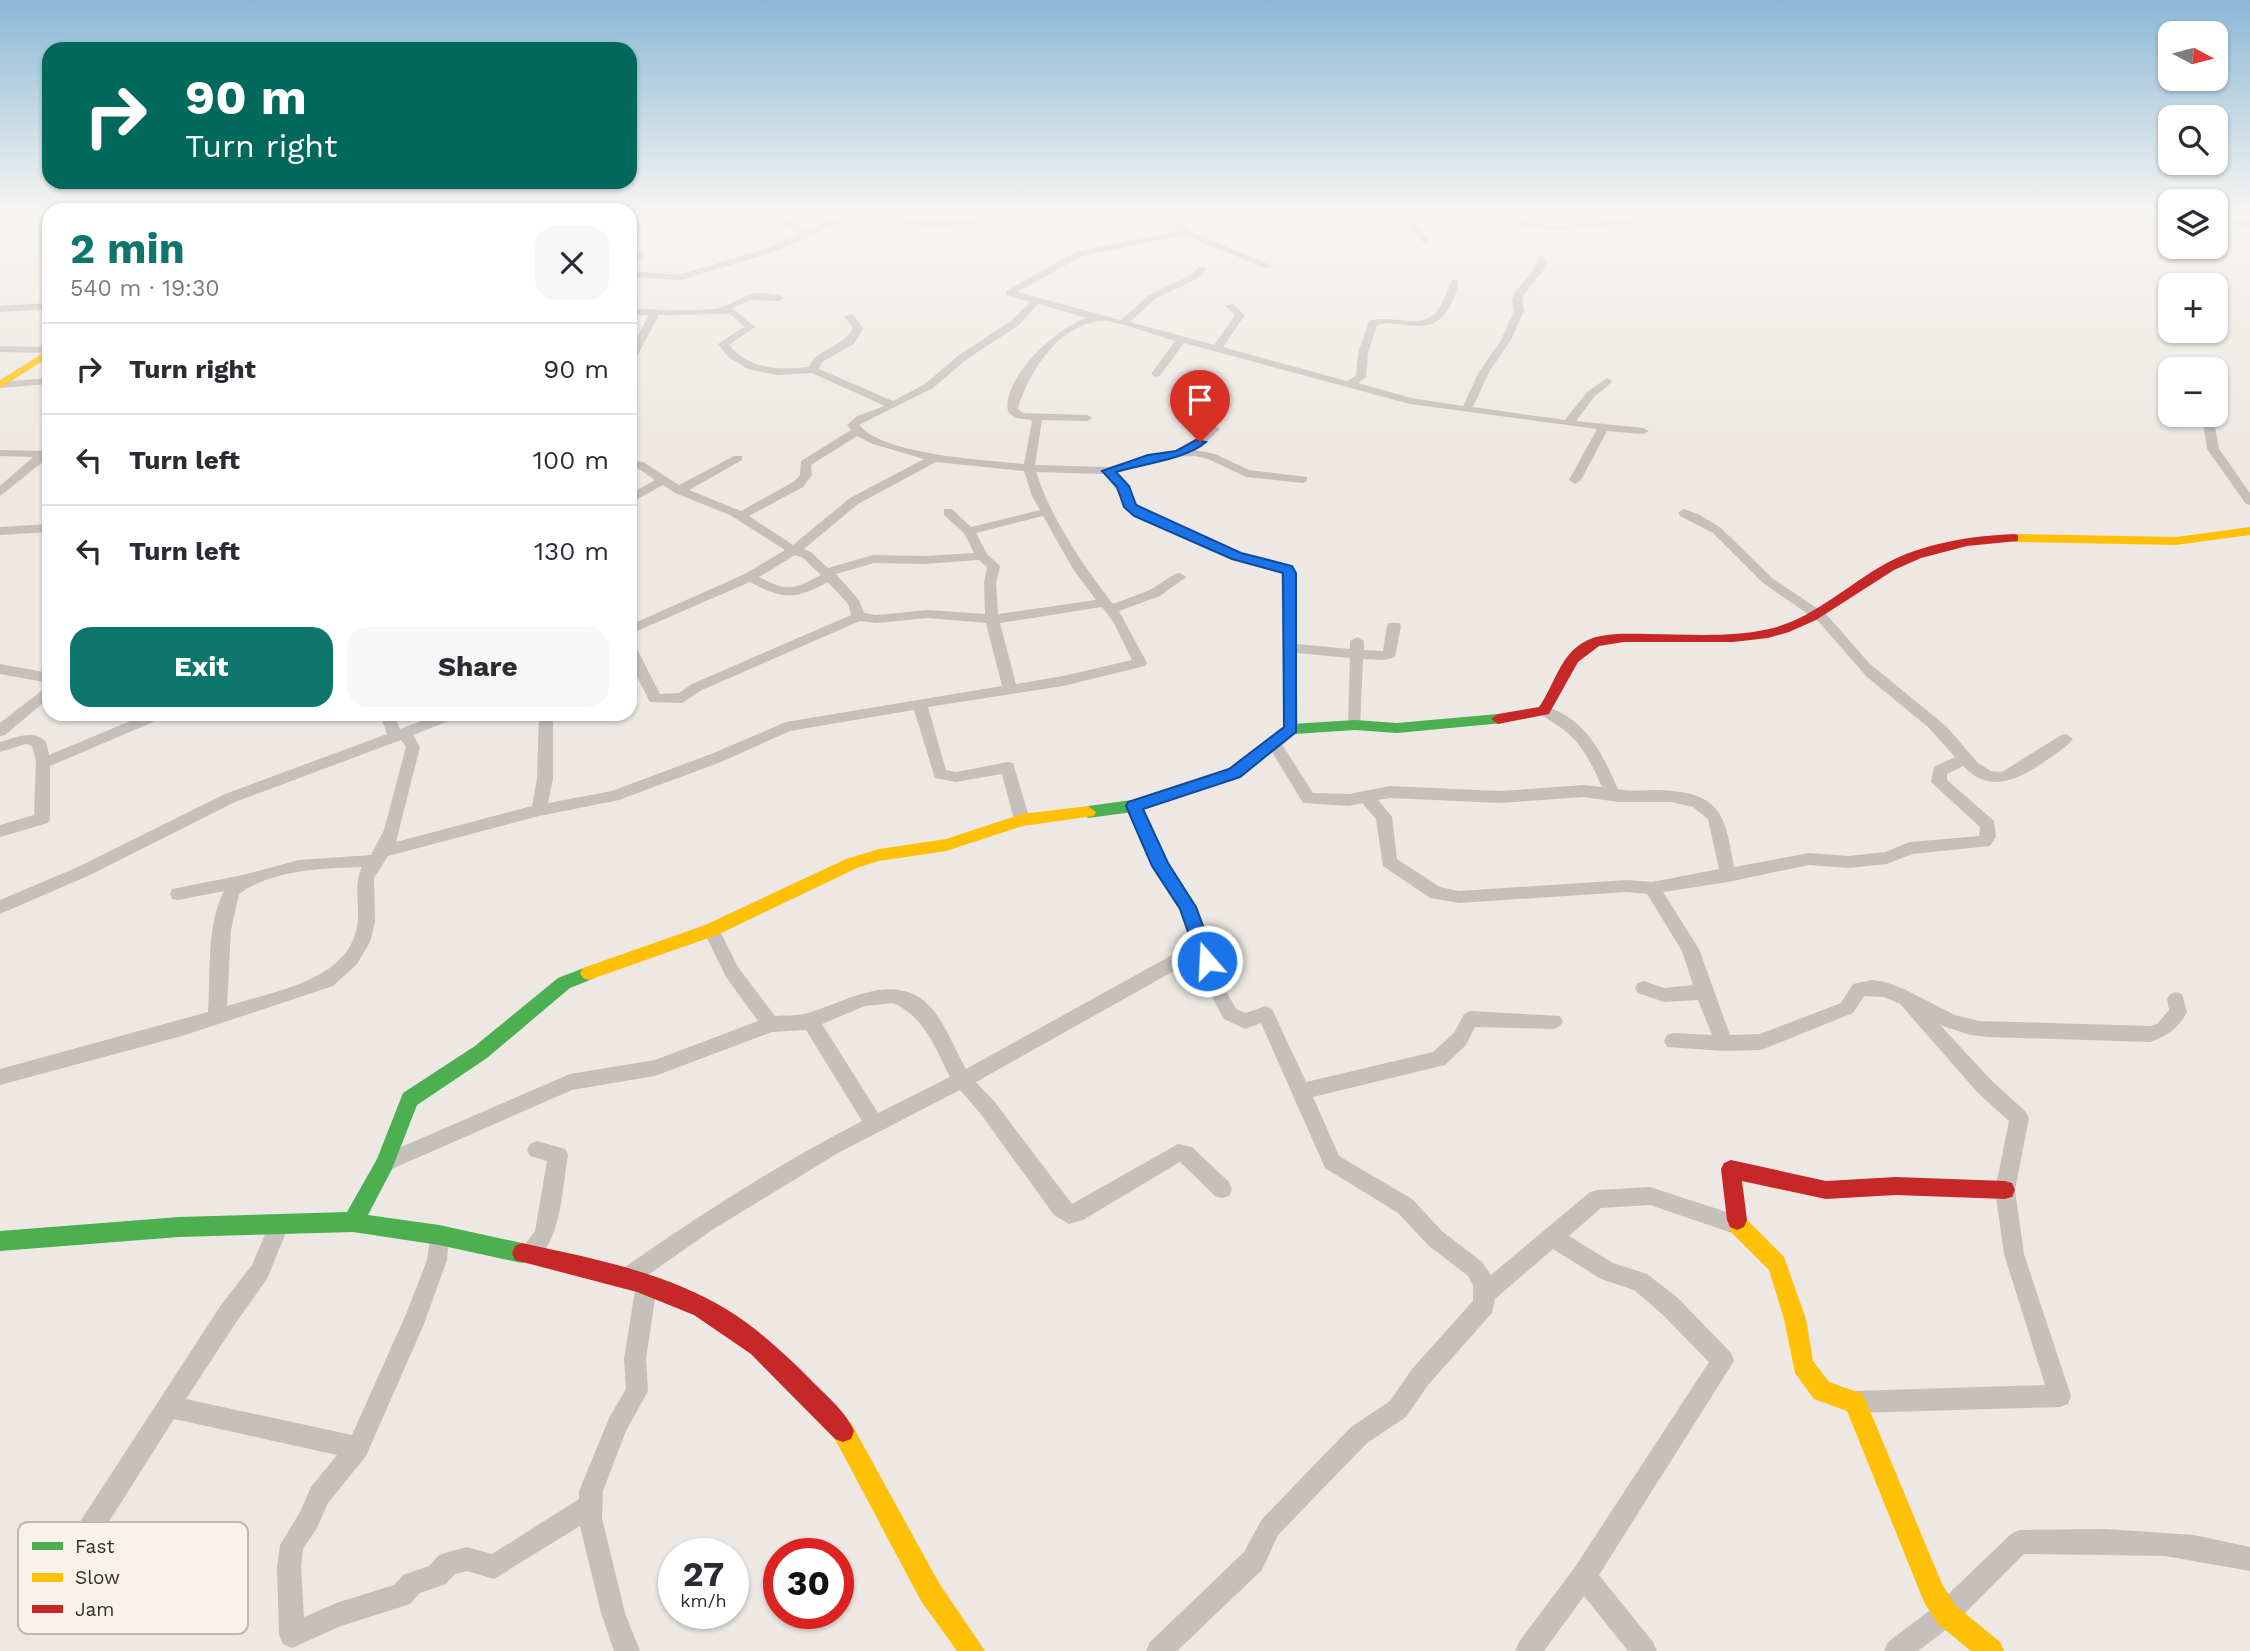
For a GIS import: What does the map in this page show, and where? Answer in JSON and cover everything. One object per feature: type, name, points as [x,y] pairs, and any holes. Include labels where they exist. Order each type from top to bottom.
[{"type":"street","points":[[1018,288],[1009,293],[1410,401],[1643,431]]},
{"type":"street","points":[[1124,322],[1152,297],[1171,288]]},
{"type":"street","points":[[1349,384],[1361,377],[1363,353],[1373,323],[1383,320],[1423,325],[1436,320],[1444,312],[1453,288]]},
{"type":"street","points":[[1466,410],[1484,372],[1506,340],[1519,311],[1517,300],[1523,288]]},
{"type":"street","points":[[722,310],[751,295],[762,294],[779,298]]},
{"type":"street","points":[[1037,300],[1016,323],[963,357],[929,386],[893,406],[856,421],[853,425],[856,432],[873,441],[934,458],[1030,468],[1108,471],[1152,457],[1179,454],[1193,449],[1214,429]]},
{"type":"street","points":[[0,309],[42,306]]},
{"type":"street","points":[[1218,348],[1240,315],[1230,306]]},
{"type":"street","points":[[637,312],[733,311],[750,327],[723,344],[732,357],[776,374],[813,370],[850,384],[893,406]]},
{"type":"street","points":[[637,347],[655,312]]},
{"type":"street","points":[[813,370],[817,360],[850,342],[858,328],[849,316]]},
{"type":"street","points":[[1087,418],[1020,416],[1012,410],[1020,385],[1059,333],[1097,318]]},
{"type":"street","points":[[1156,374],[1181,340]]},
{"type":"street","points":[[0,349],[42,351]]},
{"type":"street","points":[[0,385],[42,356]]},
{"type":"street","points":[[1569,422],[1591,394],[1607,381]]},
{"type":"street","points":[[0,385],[42,382]]},
{"type":"street","points":[[177,894],[339,860],[378,856],[539,810],[614,796],[647,786],[786,727],[1010,690],[1140,663],[1107,606],[1079,569],[1046,512],[1030,468],[1038,422],[1035,417]]},
{"type":"street","points":[[1575,480],[1604,426]]},
{"type":"street","points":[[2209,427],[2213,449],[2250,501]]},
{"type":"street","points":[[739,517],[799,484],[806,475],[805,463],[827,453],[838,440],[856,432]]},
{"type":"street","points":[[1193,449],[1246,473],[1303,479]]},
{"type":"street","points":[[0,453],[42,454]]},
{"type":"street","points":[[0,492],[42,458]]},
{"type":"street","points":[[679,490],[738,458]]},
{"type":"street","points":[[637,627],[750,577],[796,549],[854,501],[934,458]]},
{"type":"street","points":[[637,465],[645,467],[679,490],[708,499],[796,549],[829,573],[855,603],[858,617]]},
{"type":"street","points":[[1108,471],[1123,486],[1130,507],[1138,513],[1237,556],[1287,569],[1291,729]]},
{"type":"street","points":[[637,495],[663,480]]},
{"type":"street","points":[[948,512],[969,531],[982,556],[994,566],[990,583],[992,619],[1010,690]]},
{"type":"street","points":[[969,531],[1046,512]]},
{"type":"street","points":[[1684,513],[1722,536],[1742,552],[1763,576],[1815,612],[1870,672],[1943,732],[1981,774],[1997,778],[2008,776],[2066,739]]},
{"type":"street","points":[[0,531],[42,528]]},
{"type":"street","points":[[1544,711],[1554,698],[1567,666],[1588,645],[1621,638],[1743,636],[1784,629],[1892,565],[1958,544],[2021,538],[2188,541],[2245,534]]},
{"type":"street","points":[[750,577],[785,594],[797,594],[829,573],[873,559],[924,560],[982,556]]},
{"type":"street","points":[[637,663],[655,699],[686,704],[696,687],[858,617],[876,619],[928,614],[992,619],[1107,606],[1156,593],[1180,577]]},
{"type":"street","points":[[1290,648],[1357,647],[1384,656],[1390,654],[1394,626]]},
{"type":"street","points":[[1355,725],[1357,647]]},
{"type":"street","points":[[0,669],[42,677]]},
{"type":"street","points":[[0,732],[42,696]]},
{"type":"street","points":[[920,704],[940,774],[956,777],[1008,767],[1022,820]]},
{"type":"street","points":[[354,1222],[385,1163],[410,1099],[481,1052],[564,983],[624,959],[711,930],[852,863],[879,855],[946,845],[978,832],[1022,820],[1133,806],[1235,773],[1291,729],[1355,725],[1397,728],[1517,717],[1544,711],[1574,725],[1590,744],[1612,793]]},
{"type":"street","points":[[43,760],[58,758],[144,721]]},
{"type":"street","points":[[0,1077],[217,1017],[327,981],[344,969],[360,948],[367,922],[366,878],[378,856],[413,747],[399,735],[391,721]]},
{"type":"street","points":[[0,907],[84,871],[230,798],[436,721]]},
{"type":"street","points":[[539,810],[545,779],[546,721]]},
{"type":"street","points":[[0,747],[33,740],[38,742],[43,760],[42,819],[0,831]]},
{"type":"street","points":[[1273,742],[1308,799],[1349,800],[1390,792],[1500,797],[1584,791],[1618,796],[1673,797],[1702,802],[1714,815],[1728,876]]},
{"type":"street","points":[[1366,797],[1384,817],[1389,862],[1436,894],[1459,897],[1627,886],[1652,888],[1809,859],[1848,862],[1887,858],[1910,848],[1984,842],[1988,837],[1988,825],[1939,782],[1939,771],[1965,759]]},
{"type":"street","points":[[1133,806],[1161,866],[1188,907],[1217,990],[1230,1014],[1245,1021],[1266,1014],[1332,1162],[1405,1206],[1436,1238],[1475,1269],[1484,1283],[1486,1293],[1484,1305],[1420,1377],[1398,1409],[1359,1435],[1270,1527],[1253,1561],[1159,1651]]},
{"type":"street","points":[[217,1017],[225,908],[232,890],[250,879]]},
{"type":"street","points":[[1652,888],[1690,949],[1724,1044]]},
{"type":"street","points":[[711,930],[732,972],[771,1024]]},
{"type":"street","points":[[627,1651],[612,1613],[590,1518],[590,1506],[591,1491],[618,1424],[637,1391],[636,1282],[705,1223],[831,1147],[962,1080],[1202,947]]},
{"type":"street","points":[[1486,1293],[1597,1199],[1650,1196],[1738,1225],[1777,1264],[1795,1319],[1803,1365],[1822,1391],[1855,1402],[2060,1396],[2014,1254],[2005,1191],[2019,1118],[1985,1087],[1895,990],[1870,986],[1859,989],[1847,1008],[1761,1042],[1724,1044],[1672,1041]]},
{"type":"street","points":[[1644,988],[1664,995],[1704,992]]},
{"type":"street","points":[[385,1163],[570,1082],[655,1068],[771,1024],[806,1021],[863,999],[894,996],[911,1003],[927,1016],[962,1080],[987,1107],[1061,1208],[1069,1213],[1076,1213],[1178,1153],[1185,1153],[1222,1189]]},
{"type":"street","points":[[1908,1002],[1942,1020],[1975,1029],[2150,1034],[2163,1028],[2178,1012],[2176,999]]},
{"type":"street","points":[[1301,1091],[1438,1059],[1460,1039],[1470,1019],[1554,1021]]},
{"type":"street","points":[[806,1021],[811,1024],[876,1125]]},
{"type":"street","points":[[528,1254],[544,1235],[558,1156],[537,1150]]},
{"type":"street","points":[[1738,1225],[1731,1169],[1826,1190],[1896,1186],[2005,1191]]},
{"type":"street","points":[[0,1241],[179,1227],[354,1222],[439,1235],[528,1254],[636,1282],[704,1308],[798,1382],[845,1433],[930,1592],[972,1651]]},
{"type":"street","points":[[94,1522],[171,1407],[229,1313],[259,1276],[270,1255],[279,1225]]},
{"type":"street","points":[[439,1235],[437,1259],[420,1305],[358,1448],[319,1495],[309,1520],[292,1545],[289,1567],[292,1635],[340,1614],[401,1595],[412,1584],[437,1575],[448,1564],[467,1559],[494,1567],[590,1506]]},
{"type":"street","points":[[1528,1651],[1584,1576],[1723,1361],[1670,1306],[1640,1281],[1608,1272],[1552,1237]]},
{"type":"street","points":[[1855,1402],[1933,1593],[1946,1614],[1991,1651]]},
{"type":"street","points":[[171,1407],[358,1448]]},
{"type":"street","points":[[1897,1651],[1946,1614],[2020,1542],[2113,1541],[2211,1548],[2250,1559]]},
{"type":"street","points":[[1584,1576],[1644,1651]]},
{"type":"traffic: fast","points":[[1088,812],[1133,806],[1235,773],[1291,729],[1355,725],[1397,728],[1498,719]]},
{"type":"traffic: fast","points":[[353,1222],[385,1163],[410,1099],[481,1052],[564,983],[589,973]]},
{"type":"traffic: fast","points":[[0,1241],[179,1227],[353,1222],[439,1235],[522,1253]]},
{"type":"traffic: slow","points":[[0,385],[42,357]]},
{"type":"traffic: slow","points":[[2014,538],[2176,541],[2250,531]]},
{"type":"traffic: slow","points":[[589,973],[711,930],[852,863],[879,855],[946,845],[1022,820],[1088,812]]},
{"type":"traffic: slow","points":[[1737,1220],[1738,1225],[1777,1264],[1795,1319],[1803,1365],[1822,1391],[1855,1402],[1933,1593],[1946,1614],[1991,1651]]},
{"type":"traffic: slow","points":[[843,1431],[930,1592],[972,1651]]},
{"type":"traffic: jam","points":[[1498,719],[1544,711],[1573,658],[1594,642],[1616,638],[1715,638],[1768,633],[1812,617],[1889,567],[1916,555],[1967,542],[2014,538]]},
{"type":"traffic: jam","points":[[1737,1220],[1731,1169],[1826,1190],[1896,1186],[2005,1190]]},
{"type":"traffic: jam","points":[[522,1253],[637,1281],[702,1307],[758,1346],[843,1431]]},
{"type":"route","points":[[1200,442],[1179,454],[1152,457],[1108,471],[1123,486],[1130,507],[1138,513],[1237,556],[1287,569],[1289,573],[1291,729],[1235,773],[1133,806],[1161,866],[1188,907],[1207,961]]}]
